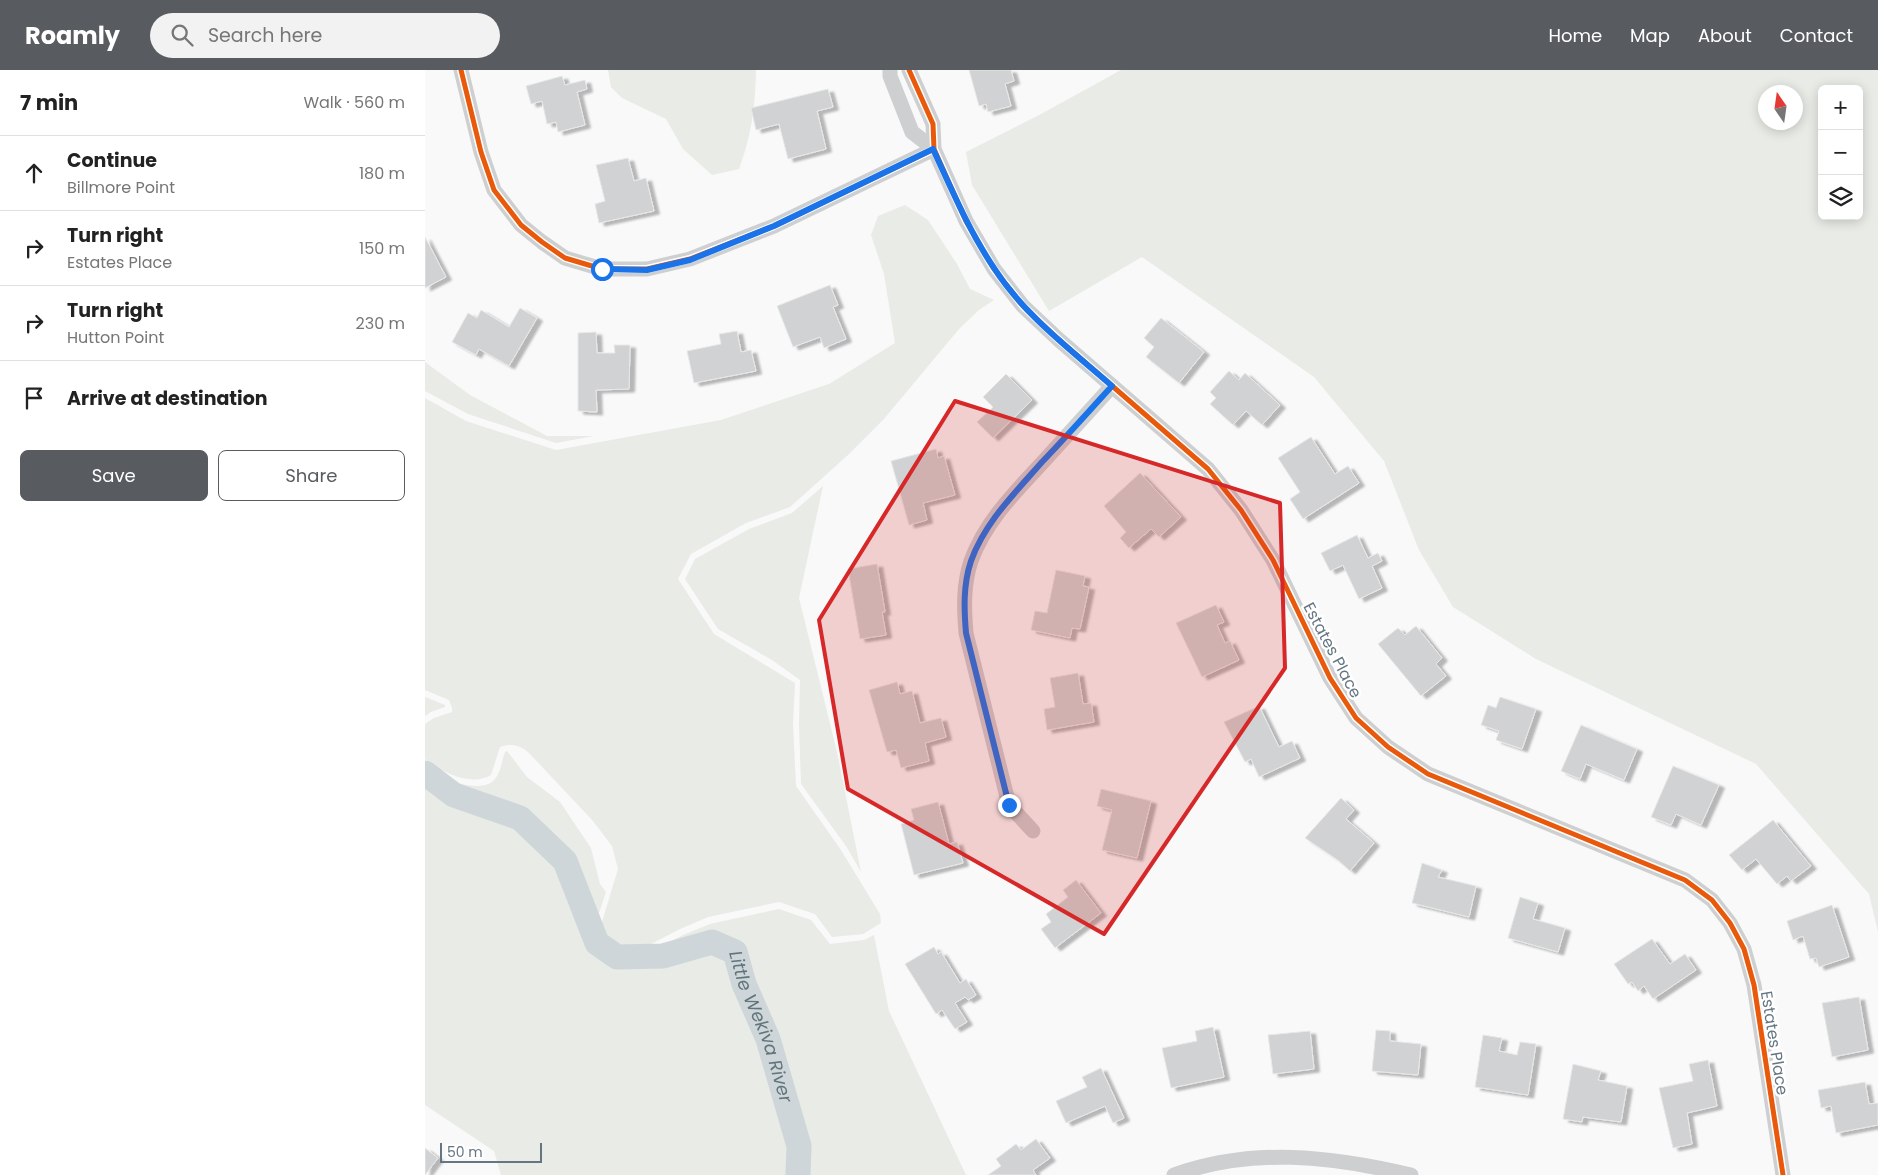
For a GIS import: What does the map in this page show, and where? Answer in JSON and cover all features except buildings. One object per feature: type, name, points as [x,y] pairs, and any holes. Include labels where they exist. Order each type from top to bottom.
[{"type":"street","points":[[461,70],[481,152],[494,190],[521,225],[542,242],[565,258],[602,269],[647,270],[690,260],[774,226],[933,149]]},
{"type":"street","name":"Estates Place","points":[[890,70],[890,76],[912,132],[933,149]]},
{"type":"street","name":"Estates Place","points":[[909,70],[933,124],[933,149],[966,221],[994,269],[1023,306],[1058,339],[1208,469],[1241,510],[1273,560],[1330,678],[1356,718],[1388,747],[1428,774],[1685,880],[1712,900],[1730,923],[1744,949],[1754,985],[1783,1175]]},
{"type":"street","points":[[1033,831],[1009,805],[966,633],[963,608],[965,590],[971,562],[984,533],[1007,501],[1112,386]]},
{"type":"street","points":[[1174,1175],[1232,1160],[1277,1157],[1319,1158],[1371,1170],[1411,1175]]},
{"type":"highlighted area","points":[[955,401],[1280,503],[1285,668],[1104,934],[848,789],[819,620]]},
{"type":"shaded area","points":[[608,70],[756,70],[752,120],[739,169],[712,175],[683,149],[666,119],[622,98],[611,87]]},
{"type":"shaded area","points":[[1121,70],[1878,70],[1878,932],[1869,894],[1756,764],[1536,659],[1453,607],[1419,550],[1384,461],[1314,377],[1142,257],[1049,311],[972,185],[966,152]]},
{"type":"shaded area","points":[[905,205],[928,220],[957,264],[970,289],[994,300],[979,310],[959,329],[884,419],[848,455],[790,507],[746,523],[691,554],[678,579],[714,634],[795,683],[793,724],[796,786],[841,850],[880,914],[881,923],[863,934],[832,937],[815,914],[779,902],[708,917],[651,944],[634,947],[619,944],[605,934],[602,922],[618,869],[612,846],[593,821],[529,753],[515,746],[500,747],[491,775],[474,779],[466,779],[448,773],[425,759],[425,724],[434,718],[452,712],[452,708],[449,700],[425,690],[425,398],[466,421],[556,450],[721,420],[829,384],[895,343],[884,274],[871,235],[878,216]]},
{"type":"shaded area","points":[[425,362],[470,395],[547,436],[594,436],[556,443],[468,414],[425,391]]},
{"type":"shaded area","points":[[823,486],[799,598],[837,752],[861,872],[846,846],[801,784],[800,680],[772,660],[718,629],[685,579],[695,559],[749,529],[792,513]]},
{"type":"shaded area","points":[[425,697],[445,705],[445,707],[425,716]]},
{"type":"shaded area","points":[[507,751],[527,777],[560,802],[591,848],[600,884],[606,892],[596,922],[600,938],[616,950],[633,954],[654,950],[710,924],[779,909],[811,920],[830,944],[864,940],[874,935],[889,1011],[966,1175],[501,1175],[494,1151],[425,1105],[425,767],[440,776],[460,784],[480,786],[489,784],[495,779]]},
{"type":"waterway","name":"Little Wekiva River","points":[[425,773],[454,795],[520,818],[565,861],[597,943],[617,957],[663,956],[712,942],[735,952],[744,984],[768,1039],[799,1146],[798,1175]]},
{"type":"cycle path","points":[[461,70],[481,152],[494,190],[521,225],[542,242],[565,258],[602,269],[647,269],[690,259],[774,226],[934,149]]},
{"type":"cycle path","points":[[909,70],[933,124],[934,149],[966,221],[994,269],[1023,306],[1058,339],[1208,469],[1241,510],[1273,560],[1330,678],[1356,718],[1388,747],[1428,774],[1685,880],[1712,900],[1730,923],[1744,949],[1754,985],[1783,1175]]},
{"type":"route","points":[[602,269],[647,270],[690,260],[774,226],[933,149],[966,221],[994,269],[1023,306],[1112,386],[1007,501],[984,533],[971,562],[963,608],[966,633],[1009,805]]}]
